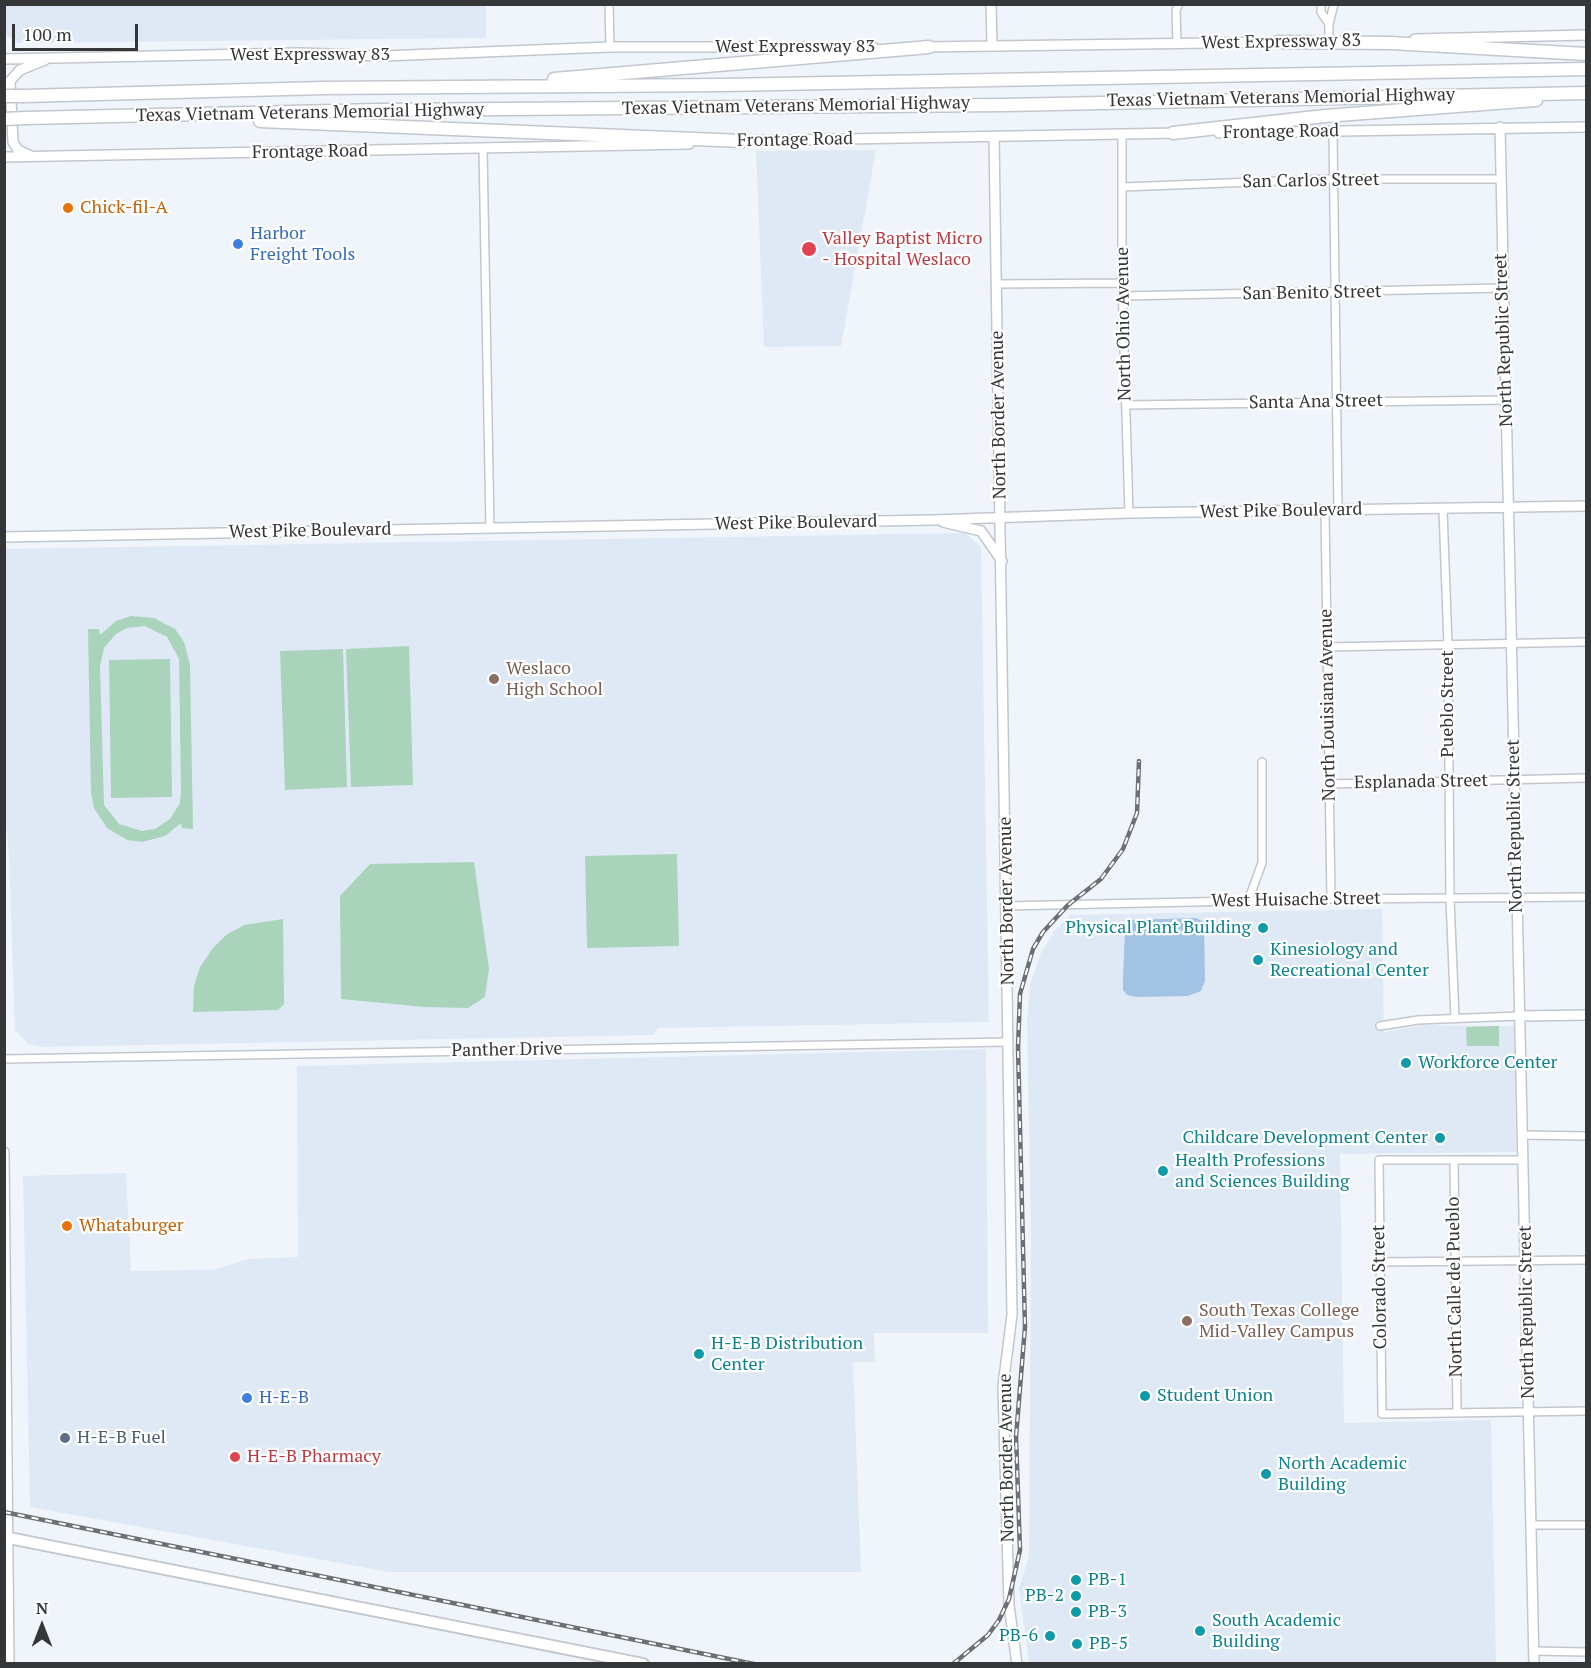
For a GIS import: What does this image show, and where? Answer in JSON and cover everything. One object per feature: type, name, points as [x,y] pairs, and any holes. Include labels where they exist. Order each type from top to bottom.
[{"type":"highway","points":[[1278,42],[1391,43],[1587,54]]},
{"type":"highway","points":[[457,86],[929,47]]},
{"type":"highway","name":"Texas Vietnam Veterans Memorial Highway","points":[[4,96],[457,86],[733,85],[1587,69]]},
{"type":"highway","points":[[1173,133],[1325,116],[1459,108],[1587,94]]},
{"type":"highway","name":"Texas Vietnam Veterans Memorial Highway","points":[[4,119],[378,110],[1005,105],[1587,94]]},
{"type":"highway","points":[[145,117],[742,141]]},
{"type":"main road","points":[[6,1537],[643,1664]]},
{"type":"street","points":[[609,4],[610,47]]},
{"type":"street","points":[[991,4],[992,45]]},
{"type":"street","points":[[1321,4],[1321,12],[1329,24]]},
{"type":"street","points":[[1329,41],[1329,24],[1334,4]]},
{"type":"street","points":[[1176,6],[1177,43]]},
{"type":"street","name":"West Expressway 83","points":[[4,59],[301,53],[382,56],[610,47],[929,47],[1587,35]]},
{"type":"street","points":[[37,157],[18,150],[13,142],[9,88],[10,81],[20,70],[50,58]]},
{"type":"street","name":"North Republic Street","points":[[1500,127],[1522,1160],[1527,1261],[1534,1664]]},
{"type":"street","name":"Frontage Road","points":[[4,158],[635,146],[742,141],[1587,127]]},
{"type":"street","points":[[1333,132],[1333,292],[1338,510]]},
{"type":"street","name":"North Ohio Avenue","points":[[1122,135],[1122,282],[1129,513]]},
{"type":"street","name":"North Border Avenue","points":[[994,137],[1012,1315],[1003,1386],[1009,1605],[1017,1664]]},
{"type":"street","points":[[483,149],[490,528]]},
{"type":"street","name":"San Carlos Street","points":[[1122,187],[1332,179],[1501,179]]},
{"type":"street","points":[[997,284],[1122,282]]},
{"type":"street","name":"San Benito Street","points":[[1123,296],[1502,288]]},
{"type":"street","name":"Santa Ana Street","points":[[1126,405],[1506,400]]},
{"type":"street","name":"West Pike Boulevard","points":[[4,537],[933,520],[1129,513],[1587,506]]},
{"type":"street","name":"Pueblo Street","points":[[1443,510],[1448,645],[1450,899],[1455,1018]]},
{"type":"street","name":"North Louisiana Avenue","points":[[1324,511],[1331,899]]},
{"type":"street","points":[[933,520],[981,531],[1002,561]]},
{"type":"street","points":[[1328,647],[1587,642]]},
{"type":"street","points":[[1248,901],[1262,863],[1262,762]]},
{"type":"street","name":"Esplanada Street","points":[[1328,784],[1587,778]]},
{"type":"street","name":"West Huisache Street","points":[[1006,906],[1331,899],[1587,897]]},
{"type":"street","points":[[1380,1026],[1418,1020],[1455,1018],[1587,1015]]},
{"type":"street","name":"Panther Drive","points":[[4,1059],[1009,1042]]},
{"type":"street","points":[[1522,1135],[1587,1136]]},
{"type":"street","points":[[4,1152],[9,1664]]},
{"type":"street","points":[[1454,1161],[1522,1160]]},
{"type":"street","name":"Colorado Street","points":[[1454,1161],[1379,1161],[1379,1262],[1382,1414],[1457,1413]]},
{"type":"street","name":"North Calle del Pueblo","points":[[1454,1161],[1453,1261],[1457,1413]]},
{"type":"street","points":[[1379,1262],[1587,1260]]},
{"type":"street","points":[[1457,1413],[1587,1411]]},
{"type":"street","points":[[1531,1525],[1587,1525]]},
{"type":"street","points":[[1534,1651],[1587,1652]]},
{"type":"shaded area","points":[[5,4],[486,5],[486,38],[16,43],[5,33]]},
{"type":"shaded area","name":"Valley Baptist Micro - Hospital Weslaco","points":[[876,150],[841,346],[764,347],[756,151]]},
{"type":"shaded area","name":"Weslaco High School","points":[[965,533],[981,547],[989,1022],[658,1028],[654,1035],[43,1047],[28,1044],[15,1030],[9,855],[4,809],[4,549]]},
{"type":"shaded area","name":"South Texas College Mid-Valley Campus","points":[[1382,909],[1384,1032],[1424,1025],[1514,1026],[1516,1152],[1340,1154],[1344,1423],[1491,1420],[1496,1663],[1029,1663],[1019,1588],[1029,1556],[1031,1233],[1027,1021],[1030,985],[1041,953],[1055,930],[1070,915]]},
{"type":"shaded area","points":[[986,1049],[988,1333],[874,1333],[875,1362],[853,1362],[861,1572],[389,1572],[30,1507],[23,1176],[126,1173],[131,1271],[212,1270],[248,1259],[298,1257],[297,1066]]},
{"type":"green space","points":[[131,616],[154,618],[175,629],[184,642],[190,665],[193,829],[182,828],[181,823],[165,836],[142,842],[127,840],[107,828],[94,808],[91,793],[88,629],[99,629],[100,635],[116,621]],"holes":[[[145,626],[167,637],[179,659],[180,803],[170,819],[155,829],[142,831],[119,824],[104,805],[100,666],[104,648],[116,634],[127,628]]]},
{"type":"green space","points":[[409,646],[413,785],[351,787],[346,649]]},
{"type":"green space","points":[[343,649],[347,787],[285,790],[280,651]]},
{"type":"green space","points":[[170,659],[172,797],[111,798],[109,660]]},
{"type":"green space","points":[[677,854],[679,946],[587,948],[585,856]]},
{"type":"green space","points":[[474,862],[489,969],[485,997],[468,1008],[424,1007],[341,999],[340,896],[370,864]]},
{"type":"green space","points":[[283,919],[284,1004],[278,1010],[193,1012],[194,986],[200,967],[212,949],[226,935],[244,925]]},
{"type":"green space","points":[[1499,1026],[1499,1046],[1467,1046],[1466,1027]]},
{"type":"water","points":[[1196,918],[1204,922],[1205,981],[1201,991],[1188,996],[1136,997],[1127,995],[1123,990],[1123,978],[1125,930],[1129,920]]},
{"type":"railway","points":[[953,1664],[988,1635],[999,1620],[1009,1599],[1020,1550],[1016,1437],[1025,1327],[1018,1048],[1020,994],[1033,949],[1043,932],[1068,905],[1101,879],[1123,849],[1137,813],[1139,761]]},
{"type":"railway","points":[[4,1512],[754,1664]]},
{"type":"place","name":"Chick-fil-A","points":[[68,208]]},
{"type":"place","name":"Harbor Freight Tools","points":[[238,244]]},
{"type":"place","name":"Valley Baptist Micro - Hospital Weslaco","points":[[809,249]]},
{"type":"place","name":"Weslaco High School","points":[[494,679]]},
{"type":"place","name":"Physical Plant Building","points":[[1263,928]]},
{"type":"place","name":"Kinesiology and Recreational Center","points":[[1258,960]]},
{"type":"place","name":"Workforce Center","points":[[1406,1063]]},
{"type":"place","name":"Childcare Development Center","points":[[1440,1138]]},
{"type":"place","name":"Health Professions and Sciences Building","points":[[1163,1171]]},
{"type":"place","name":"Whataburger","points":[[67,1226]]},
{"type":"place","name":"South Texas College Mid-Valley Campus","points":[[1187,1321]]},
{"type":"place","name":"H-E-B Distribution Center","points":[[699,1354]]},
{"type":"place","name":"Student Union","points":[[1145,1396]]},
{"type":"place","name":"H-E-B","points":[[247,1398]]},
{"type":"place","name":"H-E-B Fuel","points":[[65,1438]]},
{"type":"place","name":"H-E-B Pharmacy","points":[[235,1457]]},
{"type":"place","name":"North Academic Building","points":[[1266,1474]]},
{"type":"place","name":"PB-1","points":[[1076,1580]]},
{"type":"place","name":"PB-2","points":[[1076,1596]]},
{"type":"place","name":"PB-3","points":[[1076,1612]]},
{"type":"place","name":"South Academic Building","points":[[1200,1631]]},
{"type":"place","name":"PB-6","points":[[1050,1636]]},
{"type":"place","name":"PB-5","points":[[1077,1644]]}]
